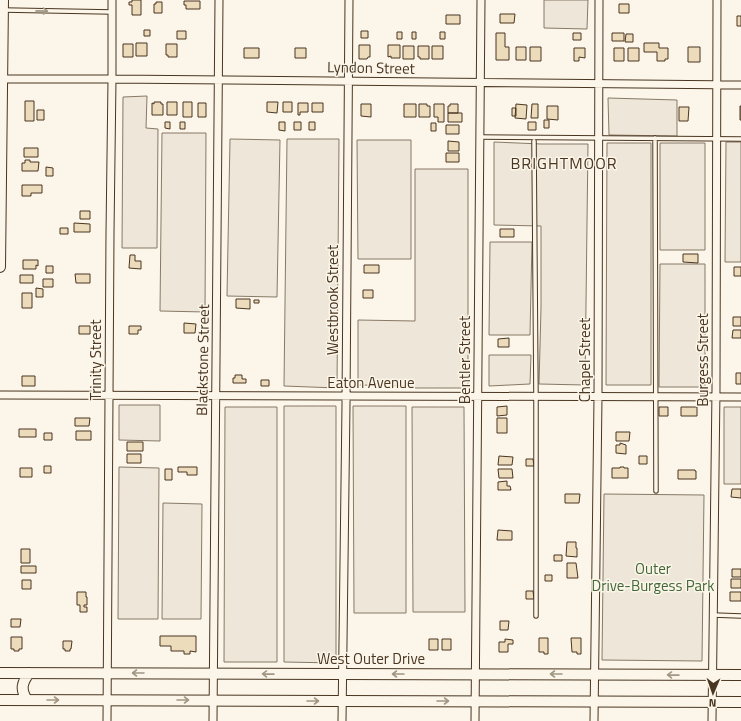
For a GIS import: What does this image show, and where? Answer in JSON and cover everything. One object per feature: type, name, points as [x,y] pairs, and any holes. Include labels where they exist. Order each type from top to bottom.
[{"type":"main road","points":[[0,267],[3,5]]},
{"type":"main road","name":"West Outer Drive","points":[[0,673],[741,675]]},
{"type":"main road","points":[[27,700],[24,696],[22,685],[29,674]]},
{"type":"main road","points":[[0,700],[741,702]]},
{"type":"street","name":"Trinity Street","points":[[107,721],[112,0]]},
{"type":"street","name":"Blackstone Street","points":[[213,721],[219,0]]},
{"type":"street","name":"Westbrook Street","points":[[342,721],[349,0]]},
{"type":"street","name":"Bentler Street","points":[[475,721],[481,0]]},
{"type":"street","name":"Chapel Street","points":[[594,721],[598,397],[599,0]]},
{"type":"street","name":"Burgess Street","points":[[712,721],[716,397],[717,0]]},
{"type":"street","name":"Lyndon Street","points":[[1,79],[741,85]]},
{"type":"street","name":"Eaton Avenue","points":[[0,396],[741,397]]},
{"type":"lane","points":[[3,5],[112,12]]},
{"type":"lane","points":[[480,137],[741,139]]},
{"type":"lane","points":[[655,138],[656,491]]},
{"type":"lane","points":[[534,141],[536,616]]},
{"type":"lane","points":[[713,615],[741,616]]},
{"type":"green space","points":[[544,0],[588,0],[587,29],[544,28]]},
{"type":"green space","points":[[147,96],[146,128],[158,129],[157,248],[122,248],[123,97]]},
{"type":"green space","points":[[608,98],[677,100],[677,136],[609,135]]},
{"type":"green space","points":[[162,133],[206,133],[205,312],[160,311]]},
{"type":"green space","points":[[230,139],[280,140],[277,297],[227,296]]},
{"type":"green space","points":[[287,139],[339,139],[337,388],[284,386]]},
{"type":"green space","points":[[357,140],[411,140],[411,259],[358,259]]},
{"type":"green space","points":[[494,142],[588,144],[585,385],[539,384],[541,226],[494,225]]},
{"type":"green space","points":[[726,142],[741,142],[741,262],[725,262]]},
{"type":"green space","points":[[607,143],[651,143],[651,385],[606,385]]},
{"type":"green space","points":[[660,143],[705,143],[705,250],[660,250]]},
{"type":"green space","points":[[415,169],[468,169],[468,388],[415,388],[414,386],[358,385],[358,320],[415,321]]},
{"type":"green space","points":[[490,242],[532,242],[530,335],[489,335]]},
{"type":"green space","points":[[660,264],[705,264],[705,387],[659,387]]},
{"type":"green space","points":[[489,355],[531,355],[530,384],[489,386]]},
{"type":"green space","points":[[119,405],[160,405],[160,441],[119,440]]},
{"type":"green space","points":[[284,406],[336,406],[336,663],[284,662]]},
{"type":"green space","points":[[353,406],[406,406],[406,613],[354,613]]},
{"type":"green space","points":[[225,407],[277,407],[277,662],[224,662]]},
{"type":"green space","points":[[412,407],[464,407],[465,612],[413,612]]},
{"type":"green space","points":[[724,407],[741,407],[741,484],[724,484]]},
{"type":"green space","points":[[119,467],[159,468],[158,619],[118,619]]},
{"type":"green space","name":"Outer Drive-Burgess Park","points":[[604,494],[704,495],[702,661],[602,660]]},
{"type":"green space","points":[[163,503],[202,504],[201,619],[162,619]]},
{"type":"building","points":[[132,0],[141,0],[141,15],[132,15],[132,5],[129,5],[129,2],[132,2]]},
{"type":"building","points":[[184,1],[200,1],[200,9],[186,9]]},
{"type":"building","points":[[156,2],[162,2],[162,13],[154,13],[154,4],[156,4]]},
{"type":"building","points":[[619,4],[629,4],[629,13],[619,13]]},
{"type":"building","points":[[500,14],[515,14],[514,23],[500,23]]},
{"type":"building","points":[[446,15],[460,15],[460,24],[446,24]]},
{"type":"building","points":[[737,16],[741,16],[741,26],[737,26]]},
{"type":"building","points":[[144,30],[150,30],[150,36],[144,36]]},
{"type":"building","points":[[177,31],[186,31],[186,39],[177,39]]},
{"type":"building","points":[[361,31],[368,31],[368,38],[361,38]]},
{"type":"building","points":[[397,32],[402,32],[402,39],[397,39]]},
{"type":"building","points":[[412,32],[416,32],[416,39],[412,39]]},
{"type":"building","points":[[440,32],[445,32],[445,39],[440,39]]},
{"type":"building","points":[[496,33],[505,33],[505,47],[509,47],[509,60],[496,60]]},
{"type":"building","points":[[573,33],[581,33],[581,40],[573,40]]},
{"type":"building","points":[[612,33],[624,33],[624,41],[612,41]]},
{"type":"building","points":[[626,34],[633,34],[633,42],[625,42]]},
{"type":"building","points":[[136,43],[147,43],[147,56],[136,56]]},
{"type":"building","points":[[644,43],[659,43],[659,48],[668,48],[668,59],[665,59],[665,61],[657,61],[657,52],[644,52]]},
{"type":"building","points":[[123,44],[133,44],[133,57],[123,57]]},
{"type":"building","points":[[166,44],[177,44],[177,57],[168,57],[168,55],[166,55]]},
{"type":"building","points":[[359,45],[370,45],[370,57],[367,59],[359,59]]},
{"type":"building","points":[[388,45],[400,45],[400,58],[391,58],[391,56],[388,57]]},
{"type":"building","points":[[403,46],[414,46],[414,59],[403,59]]},
{"type":"building","points":[[418,46],[429,46],[429,59],[420,59],[420,57],[418,57]]},
{"type":"building","points":[[432,46],[443,46],[443,59],[432,59]]},
{"type":"building","points":[[516,47],[526,47],[526,60],[516,60]]},
{"type":"building","points":[[530,47],[541,47],[541,61],[530,61]]},
{"type":"building","points":[[688,47],[700,47],[700,62],[688,62]]},
{"type":"building","points":[[244,48],[259,48],[259,58],[244,58]]},
{"type":"building","points":[[295,48],[306,48],[306,58],[295,58]]},
{"type":"building","points":[[574,48],[585,48],[585,58],[579,57],[579,61],[574,61]]},
{"type":"building","points":[[614,48],[624,48],[624,61],[614,61]]},
{"type":"building","points":[[628,48],[639,48],[639,61],[628,61]]},
{"type":"building","points":[[25,101],[34,101],[34,121],[25,121]]},
{"type":"building","points":[[154,102],[161,102],[161,104],[163,104],[163,115],[152,115],[152,103],[154,104]]},
{"type":"building","points":[[167,102],[177,102],[177,115],[167,115]]},
{"type":"building","points":[[183,102],[192,102],[192,117],[183,117]]},
{"type":"building","points":[[267,102],[278,102],[277,113],[267,112]]},
{"type":"building","points":[[283,102],[292,102],[292,112],[283,112]]},
{"type":"building","points":[[198,103],[206,103],[206,117],[198,117]]},
{"type":"building","points":[[298,103],[308,103],[308,112],[300,112],[300,115],[298,115]]},
{"type":"building","points":[[312,103],[323,103],[323,112],[312,112]]},
{"type":"building","points":[[361,104],[371,104],[371,117],[361,116]]},
{"type":"building","points":[[404,104],[416,104],[416,117],[404,117]]},
{"type":"building","points":[[419,104],[427,104],[427,106],[430,106],[430,117],[419,117]]},
{"type":"building","points":[[434,104],[444,104],[444,122],[438,122],[438,117],[434,117]]},
{"type":"building","points":[[450,104],[458,104],[458,113],[448,113],[448,106],[450,106]]},
{"type":"building","points":[[516,104],[527,105],[526,119],[515,118]]},
{"type":"building","points":[[532,104],[538,104],[538,118],[531,118]]},
{"type":"building","points":[[547,106],[558,106],[558,120],[547,119]]},
{"type":"building","points":[[741,106],[741,120],[740,120]]},
{"type":"building","points":[[679,107],[689,107],[688,121],[679,121]]},
{"type":"building","points":[[512,108],[516,108],[516,116],[512,116]]},
{"type":"building","points":[[37,110],[44,110],[44,120],[37,120]]},
{"type":"building","points":[[448,113],[462,113],[462,122],[448,122]]},
{"type":"building","points":[[544,120],[549,120],[549,128],[544,128]]},
{"type":"building","points":[[165,122],[170,122],[170,129],[165,128]]},
{"type":"building","points":[[180,122],[185,122],[185,129],[180,129]]},
{"type":"building","points":[[279,122],[285,122],[285,131],[279,130]]},
{"type":"building","points":[[294,122],[301,122],[301,130],[294,130]]},
{"type":"building","points":[[309,122],[315,122],[315,130],[309,130]]},
{"type":"building","points":[[528,122],[536,122],[536,130],[528,130]]},
{"type":"building","points":[[431,123],[436,123],[436,131],[431,131]]},
{"type":"building","points":[[446,125],[459,125],[459,134],[446,134]]},
{"type":"building","points":[[448,141],[459,142],[459,151],[448,151]]},
{"type":"building","points":[[24,148],[38,148],[38,157],[24,157]]},
{"type":"building","points":[[446,153],[459,153],[459,162],[446,162]]},
{"type":"building","points":[[25,160],[30,160],[30,162],[39,162],[38,171],[22,171],[22,163],[25,163]]},
{"type":"building","points":[[46,167],[53,168],[53,176],[46,176]]},
{"type":"building","points":[[22,185],[42,185],[42,193],[31,193],[31,196],[22,196]]},
{"type":"building","points":[[80,211],[90,211],[90,219],[80,219]]},
{"type":"building","points":[[74,223],[90,224],[90,232],[74,232]]},
{"type":"building","points":[[60,228],[68,228],[68,234],[60,234]]},
{"type":"building","points":[[500,229],[514,229],[514,237],[500,237]]},
{"type":"building","points":[[683,254],[698,254],[698,263],[683,262]]},
{"type":"building","points":[[130,255],[135,255],[135,261],[141,261],[141,269],[129,268]]},
{"type":"building","points":[[23,260],[38,260],[38,266],[36,265],[36,269],[23,269]]},
{"type":"building","points":[[364,265],[379,265],[379,273],[364,273]]},
{"type":"building","points":[[46,266],[53,266],[53,273],[46,273]]},
{"type":"building","points":[[734,267],[741,267],[741,276],[734,276]]},
{"type":"building","points":[[75,274],[90,274],[90,283],[76,283]]},
{"type":"building","points":[[20,275],[33,275],[33,283],[20,283]]},
{"type":"building","points":[[43,279],[53,279],[53,287],[43,287]]},
{"type":"building","points":[[36,288],[43,289],[43,297],[36,297]]},
{"type":"building","points":[[363,290],[373,290],[373,298],[363,298]]},
{"type":"building","points":[[22,293],[32,293],[32,308],[22,308]]},
{"type":"building","points":[[236,299],[250,299],[250,309],[236,308]]},
{"type":"building","points":[[254,300],[259,300],[259,303],[254,303]]},
{"type":"building","points":[[733,317],[741,317],[741,326],[733,326]]},
{"type":"building","points":[[184,323],[196,324],[195,333],[184,333]]},
{"type":"building","points":[[79,326],[90,326],[90,334],[79,334]]},
{"type":"building","points":[[129,326],[141,326],[141,330],[138,330],[138,334],[129,334]]},
{"type":"building","points":[[733,330],[741,330],[741,338],[732,338]]},
{"type":"building","points":[[509,338],[509,347],[498,347],[498,339]]},
{"type":"building","points":[[736,373],[741,373],[741,384],[736,384]]},
{"type":"building","points":[[235,375],[242,375],[242,379],[246,379],[246,383],[233,383],[233,378],[235,378]]},
{"type":"building","points":[[22,376],[35,376],[35,386],[22,386]]},
{"type":"building","points":[[261,380],[269,380],[269,386],[261,386]]},
{"type":"building","points":[[507,406],[507,415],[497,416],[497,407]]},
{"type":"building","points":[[659,407],[668,407],[668,416],[659,416]]},
{"type":"building","points":[[681,407],[697,407],[697,416],[681,416]]},
{"type":"building","points":[[75,418],[90,418],[89,426],[75,426]]},
{"type":"building","points":[[497,418],[507,418],[507,433],[497,433]]},
{"type":"building","points":[[19,429],[36,429],[36,437],[19,437]]},
{"type":"building","points":[[76,431],[91,431],[91,440],[76,440]]},
{"type":"building","points":[[616,432],[630,432],[629,441],[616,441]]},
{"type":"building","points":[[44,433],[52,433],[52,440],[44,440]]},
{"type":"building","points":[[127,442],[143,442],[143,451],[127,451]]},
{"type":"building","points":[[620,443],[626,445],[626,454],[616,453],[616,445],[620,445]]},
{"type":"building","points":[[127,454],[141,454],[141,463],[127,463]]},
{"type":"building","points":[[499,456],[513,457],[512,465],[498,465]]},
{"type":"building","points":[[639,456],[647,456],[647,464],[639,464]]},
{"type":"building","points":[[526,459],[533,459],[534,466],[526,466]]},
{"type":"building","points":[[44,466],[51,466],[51,473],[44,473]]},
{"type":"building","points":[[178,467],[197,467],[197,475],[187,475],[187,472],[178,472]]},
{"type":"building","points":[[20,468],[32,468],[32,477],[20,477]]},
{"type":"building","points":[[612,468],[628,468],[628,478],[612,478]]},
{"type":"building","points":[[165,469],[172,469],[172,480],[165,480]]},
{"type":"building","points":[[498,469],[512,469],[513,478],[499,478]]},
{"type":"building","points":[[678,470],[695,470],[696,479],[678,479]]},
{"type":"building","points":[[507,481],[507,486],[510,486],[511,490],[498,490],[498,482]]},
{"type":"building","points":[[732,489],[741,489],[741,498],[731,497]]},
{"type":"building","points":[[565,494],[580,494],[579,503],[565,503]]},
{"type":"building","points":[[498,530],[512,531],[512,540],[497,540]]},
{"type":"building","points":[[567,542],[576,542],[577,557],[566,556]]},
{"type":"building","points":[[21,549],[30,549],[30,563],[21,563]]},
{"type":"building","points":[[554,555],[562,555],[562,561],[554,561]]},
{"type":"building","points":[[567,563],[576,563],[578,578],[567,578]]},
{"type":"building","points":[[21,566],[36,566],[36,573],[21,573]]},
{"type":"building","points":[[732,569],[741,569],[741,577],[732,577]]},
{"type":"building","points":[[545,575],[552,575],[552,581],[545,581]]},
{"type":"building","points":[[731,579],[741,579],[741,588],[731,588]]},
{"type":"building","points":[[22,580],[31,580],[31,589],[22,589]]},
{"type":"building","points":[[526,591],[533,591],[534,599],[526,599]]},
{"type":"building","points":[[77,592],[86,592],[87,605],[84,605],[84,607],[87,607],[87,612],[80,612],[80,605],[77,605]]},
{"type":"building","points":[[730,592],[741,592],[741,601],[730,601]]},
{"type":"building","points":[[11,619],[21,619],[20,627],[11,627]]},
{"type":"building","points":[[500,621],[509,621],[508,630],[500,630]]},
{"type":"building","points":[[160,636],[196,636],[196,652],[190,651],[190,654],[184,654],[184,651],[171,651],[171,646],[160,646]]},
{"type":"building","points":[[11,637],[22,637],[22,649],[19,649],[19,651],[14,651],[14,649],[11,649]]},
{"type":"building","points":[[539,638],[548,638],[548,654],[539,652]]},
{"type":"building","points":[[571,638],[581,638],[581,654],[572,652]]},
{"type":"building","points":[[429,639],[438,639],[438,650],[429,650]]},
{"type":"building","points":[[442,639],[451,639],[451,650],[442,650]]},
{"type":"building","points":[[505,639],[513,640],[513,644],[508,644],[508,652],[499,652],[499,642],[505,642]]},
{"type":"building","points":[[63,641],[72,641],[70,651],[65,651],[65,649],[63,649]]},
{"type":"district","name":"BRIGHTMOOR","points":[[564,163]]}]
